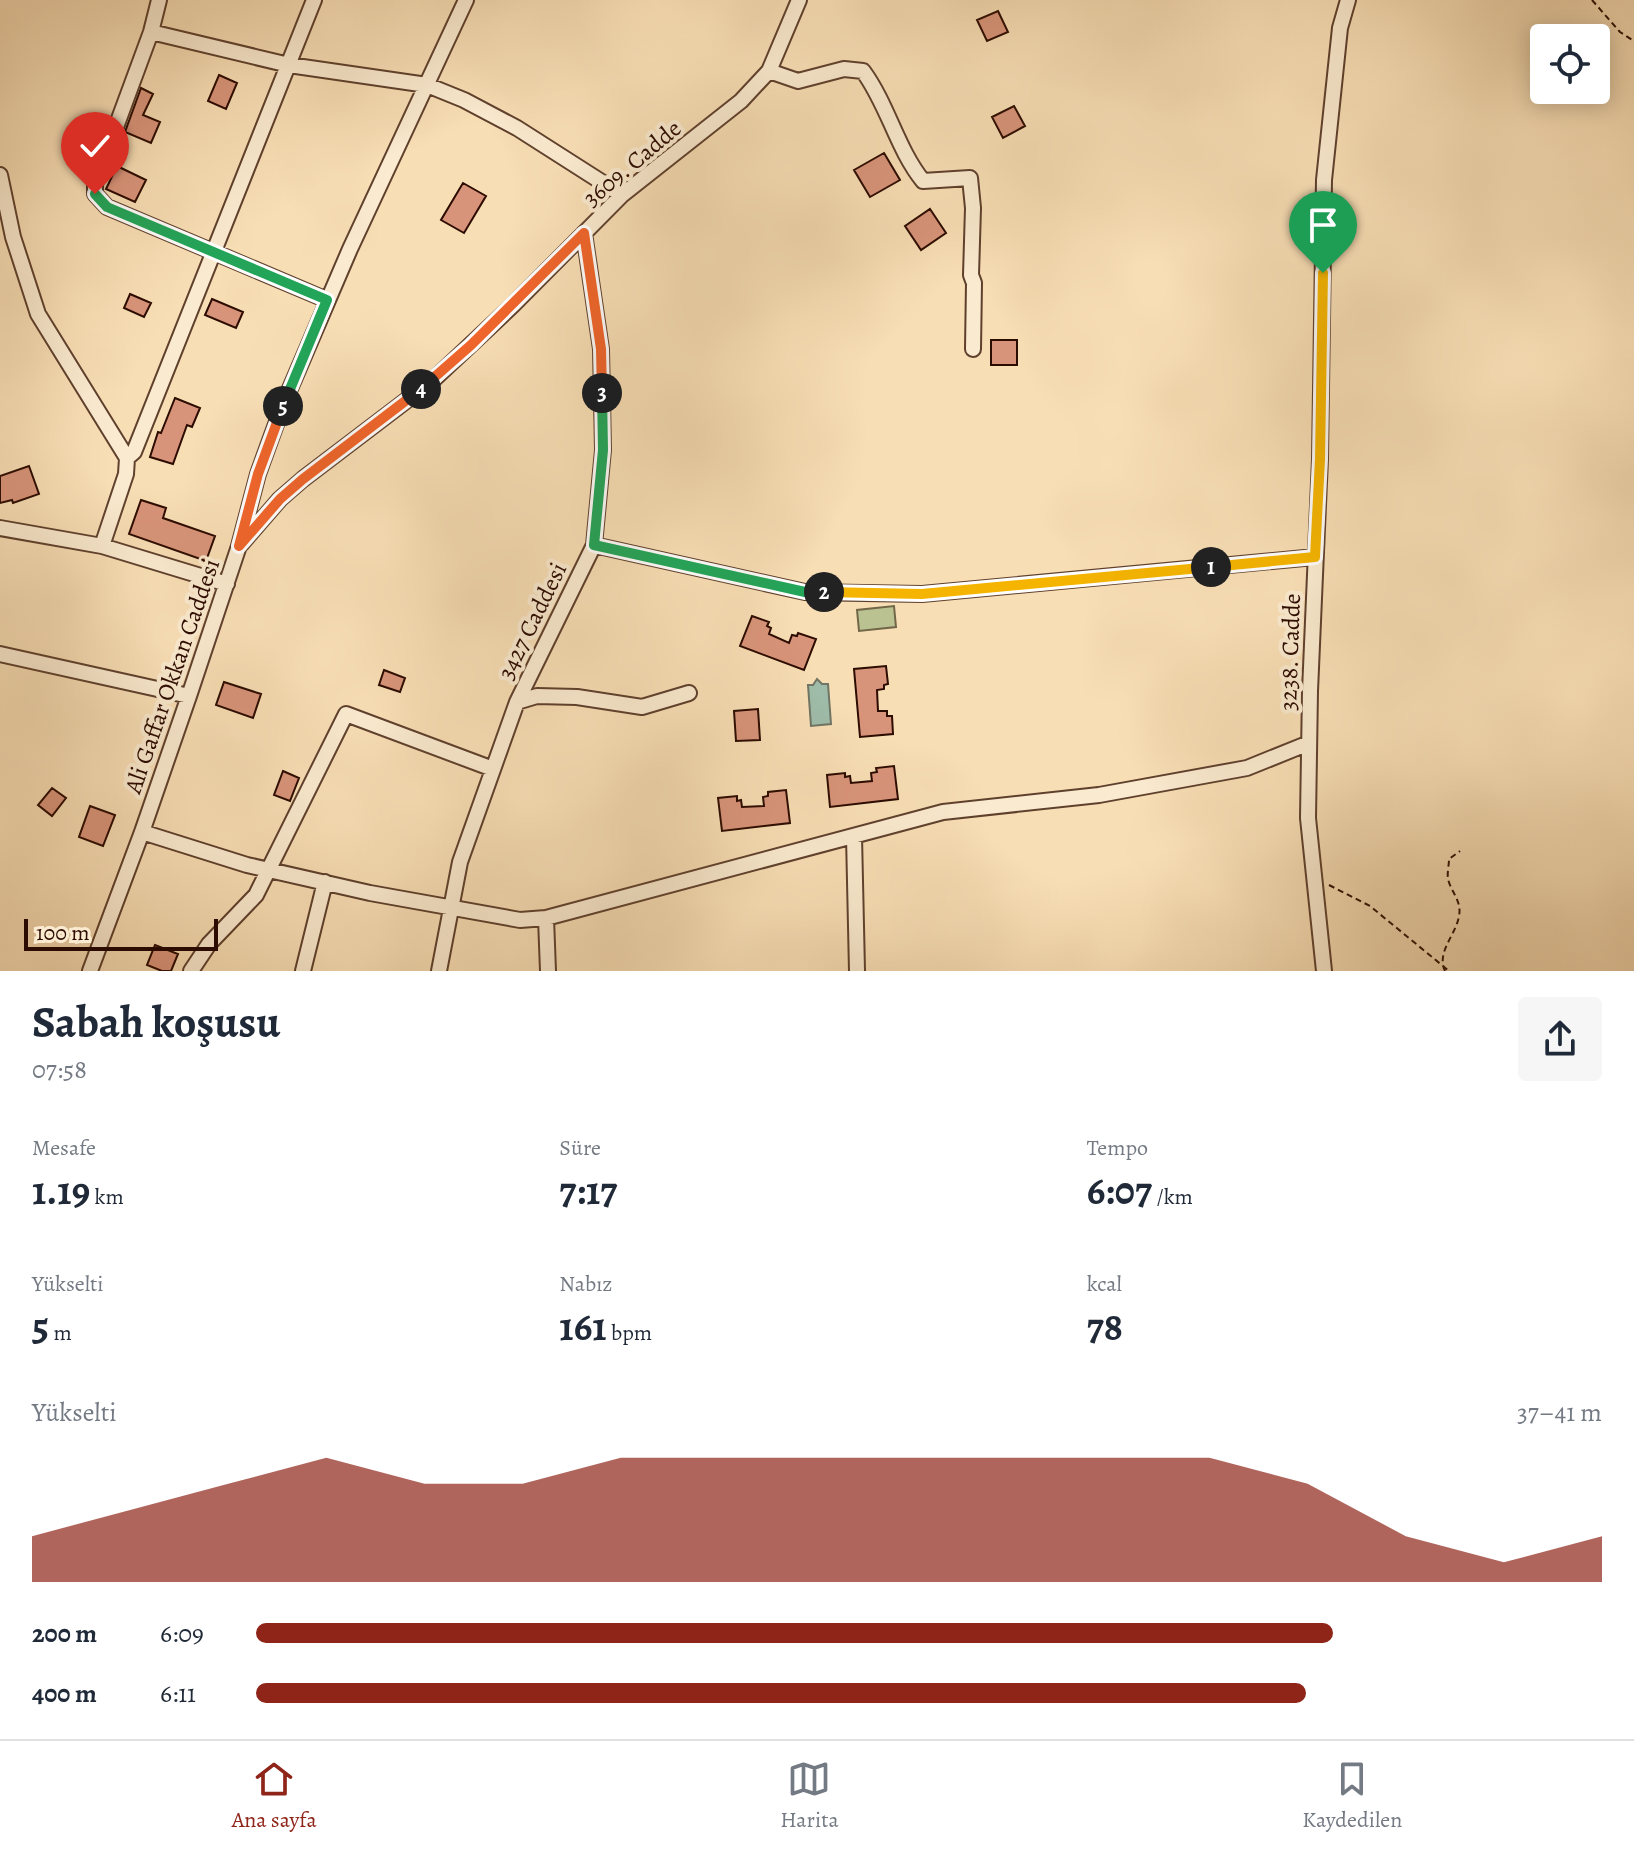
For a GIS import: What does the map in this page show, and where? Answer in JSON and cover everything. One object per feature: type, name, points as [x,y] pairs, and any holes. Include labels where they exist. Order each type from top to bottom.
[{"type":"street","points":[[159,0],[151,32],[95,184],[95,194],[107,207],[327,300]]},
{"type":"street","points":[[127,458],[134,452],[314,0]]},
{"type":"street","name":"Ali Gaffar Okkan Caddesi","points":[[90,971],[142,832],[227,584],[258,474],[327,300],[466,0]]},
{"type":"street","points":[[799,0],[769,71],[798,81],[844,69],[863,71],[878,91],[914,170],[923,181],[970,178],[973,208],[973,349]]},
{"type":"street","name":"3238. Cadde","points":[[1324,971],[1308,818],[1309,743],[1320,428],[1324,180],[1340,28],[1348,0]]},
{"type":"street","points":[[151,32],[289,65],[427,85],[464,100],[517,128],[622,195]]},
{"type":"street","name":"3609. Cadde","points":[[239,546],[280,499],[432,381],[622,195],[741,101],[769,71]]},
{"type":"street","points":[[0,175],[13,237],[38,314],[127,458],[126,474],[102,546]]},
{"type":"street","name":"3427 Caddesi","points":[[439,971],[460,862],[517,702],[594,545],[603,450],[601,349],[584,233]]},
{"type":"street","points":[[0,528],[102,546],[227,584]]},
{"type":"street","points":[[594,545],[805,592],[922,594],[1315,557]]},
{"type":"street","points":[[0,654],[189,696]]},
{"type":"street","points":[[517,702],[537,696],[577,697],[642,707],[689,693]]},
{"type":"street","points":[[191,971],[209,944],[256,895],[346,714],[493,769]]},
{"type":"street","points":[[142,832],[268,870],[520,920],[546,918],[943,812],[1099,795],[1247,768],[1309,743]]},
{"type":"street","points":[[854,836],[857,971]]},
{"type":"street","points":[[303,971],[325,882]]},
{"type":"street","points":[[546,918],[548,971]]},
{"type":"path","points":[[1592,0],[1620,32],[1634,41]]},
{"type":"path","points":[[1445,971],[1442,966],[1444,950],[1455,931],[1460,913],[1456,893],[1448,878],[1449,859],[1460,851]]},
{"type":"path","points":[[1314,876],[1370,906],[1449,971]]},
{"type":"green space","points":[[894,606],[896,627],[859,631],[857,610]]},
{"type":"shaded area","points":[[817,679],[822,684],[828,684],[831,724],[811,726],[808,685],[813,685]]},
{"type":"building","points":[[998,11],[1008,32],[987,41],[977,20]]},
{"type":"building","points":[[219,75],[237,83],[226,109],[208,101]]},
{"type":"building","points":[[141,88],[153,94],[143,115],[160,122],[151,143],[125,132]]},
{"type":"building","points":[[1014,106],[1025,126],[1003,138],[992,117]]},
{"type":"building","points":[[884,153],[900,180],[870,197],[854,170]]},
{"type":"building","points":[[117,166],[146,180],[135,202],[106,189]]},
{"type":"building","points":[[463,183],[486,196],[464,233],[441,220]]},
{"type":"building","points":[[930,209],[946,233],[921,250],[905,226]]},
{"type":"building","points":[[130,294],[151,303],[144,317],[124,308]]},
{"type":"building","points":[[212,299],[243,312],[236,328],[205,315]]},
{"type":"building","points":[[991,340],[1017,340],[1017,365],[991,365]]},
{"type":"building","points":[[175,398],[200,408],[192,427],[187,425],[173,464],[150,457]]},
{"type":"building","points":[[29,466],[39,494],[13,503],[12,500],[0,503],[0,476]]},
{"type":"building","points":[[141,500],[166,508],[163,518],[215,536],[206,561],[129,534]]},
{"type":"building","points":[[752,616],[769,622],[769,634],[789,643],[792,635],[797,636],[798,633],[816,639],[804,670],[740,646]]},
{"type":"building","points":[[886,666],[888,684],[884,685],[884,689],[877,690],[878,711],[887,711],[887,716],[892,716],[893,734],[860,737],[854,669]]},
{"type":"building","points":[[384,670],[405,678],[400,692],[379,685]]},
{"type":"building","points":[[224,682],[261,694],[253,718],[216,705]]},
{"type":"building","points":[[758,709],[760,740],[736,741],[734,711]]},
{"type":"building","points":[[894,766],[898,799],[830,807],[827,775],[845,773],[845,777],[850,776],[851,783],[872,781],[871,773],[877,772],[876,768]]},
{"type":"building","points":[[283,771],[299,778],[290,801],[274,795]]},
{"type":"building","points":[[52,788],[66,798],[52,816],[38,805]]},
{"type":"building","points":[[786,790],[790,823],[722,831],[718,798],[737,796],[742,807],[764,806],[763,797],[768,796],[768,792]]},
{"type":"building","points":[[90,806],[115,815],[103,846],[79,837]]},
{"type":"building","points":[[155,945],[178,954],[171,971],[147,965]]},
{"type":"route","points":[[95,194],[107,207],[327,300],[258,474],[239,546],[280,499],[303,479],[432,381],[584,233],[601,349],[603,450],[594,545],[805,592],[922,594],[1315,557],[1323,273]]}]
